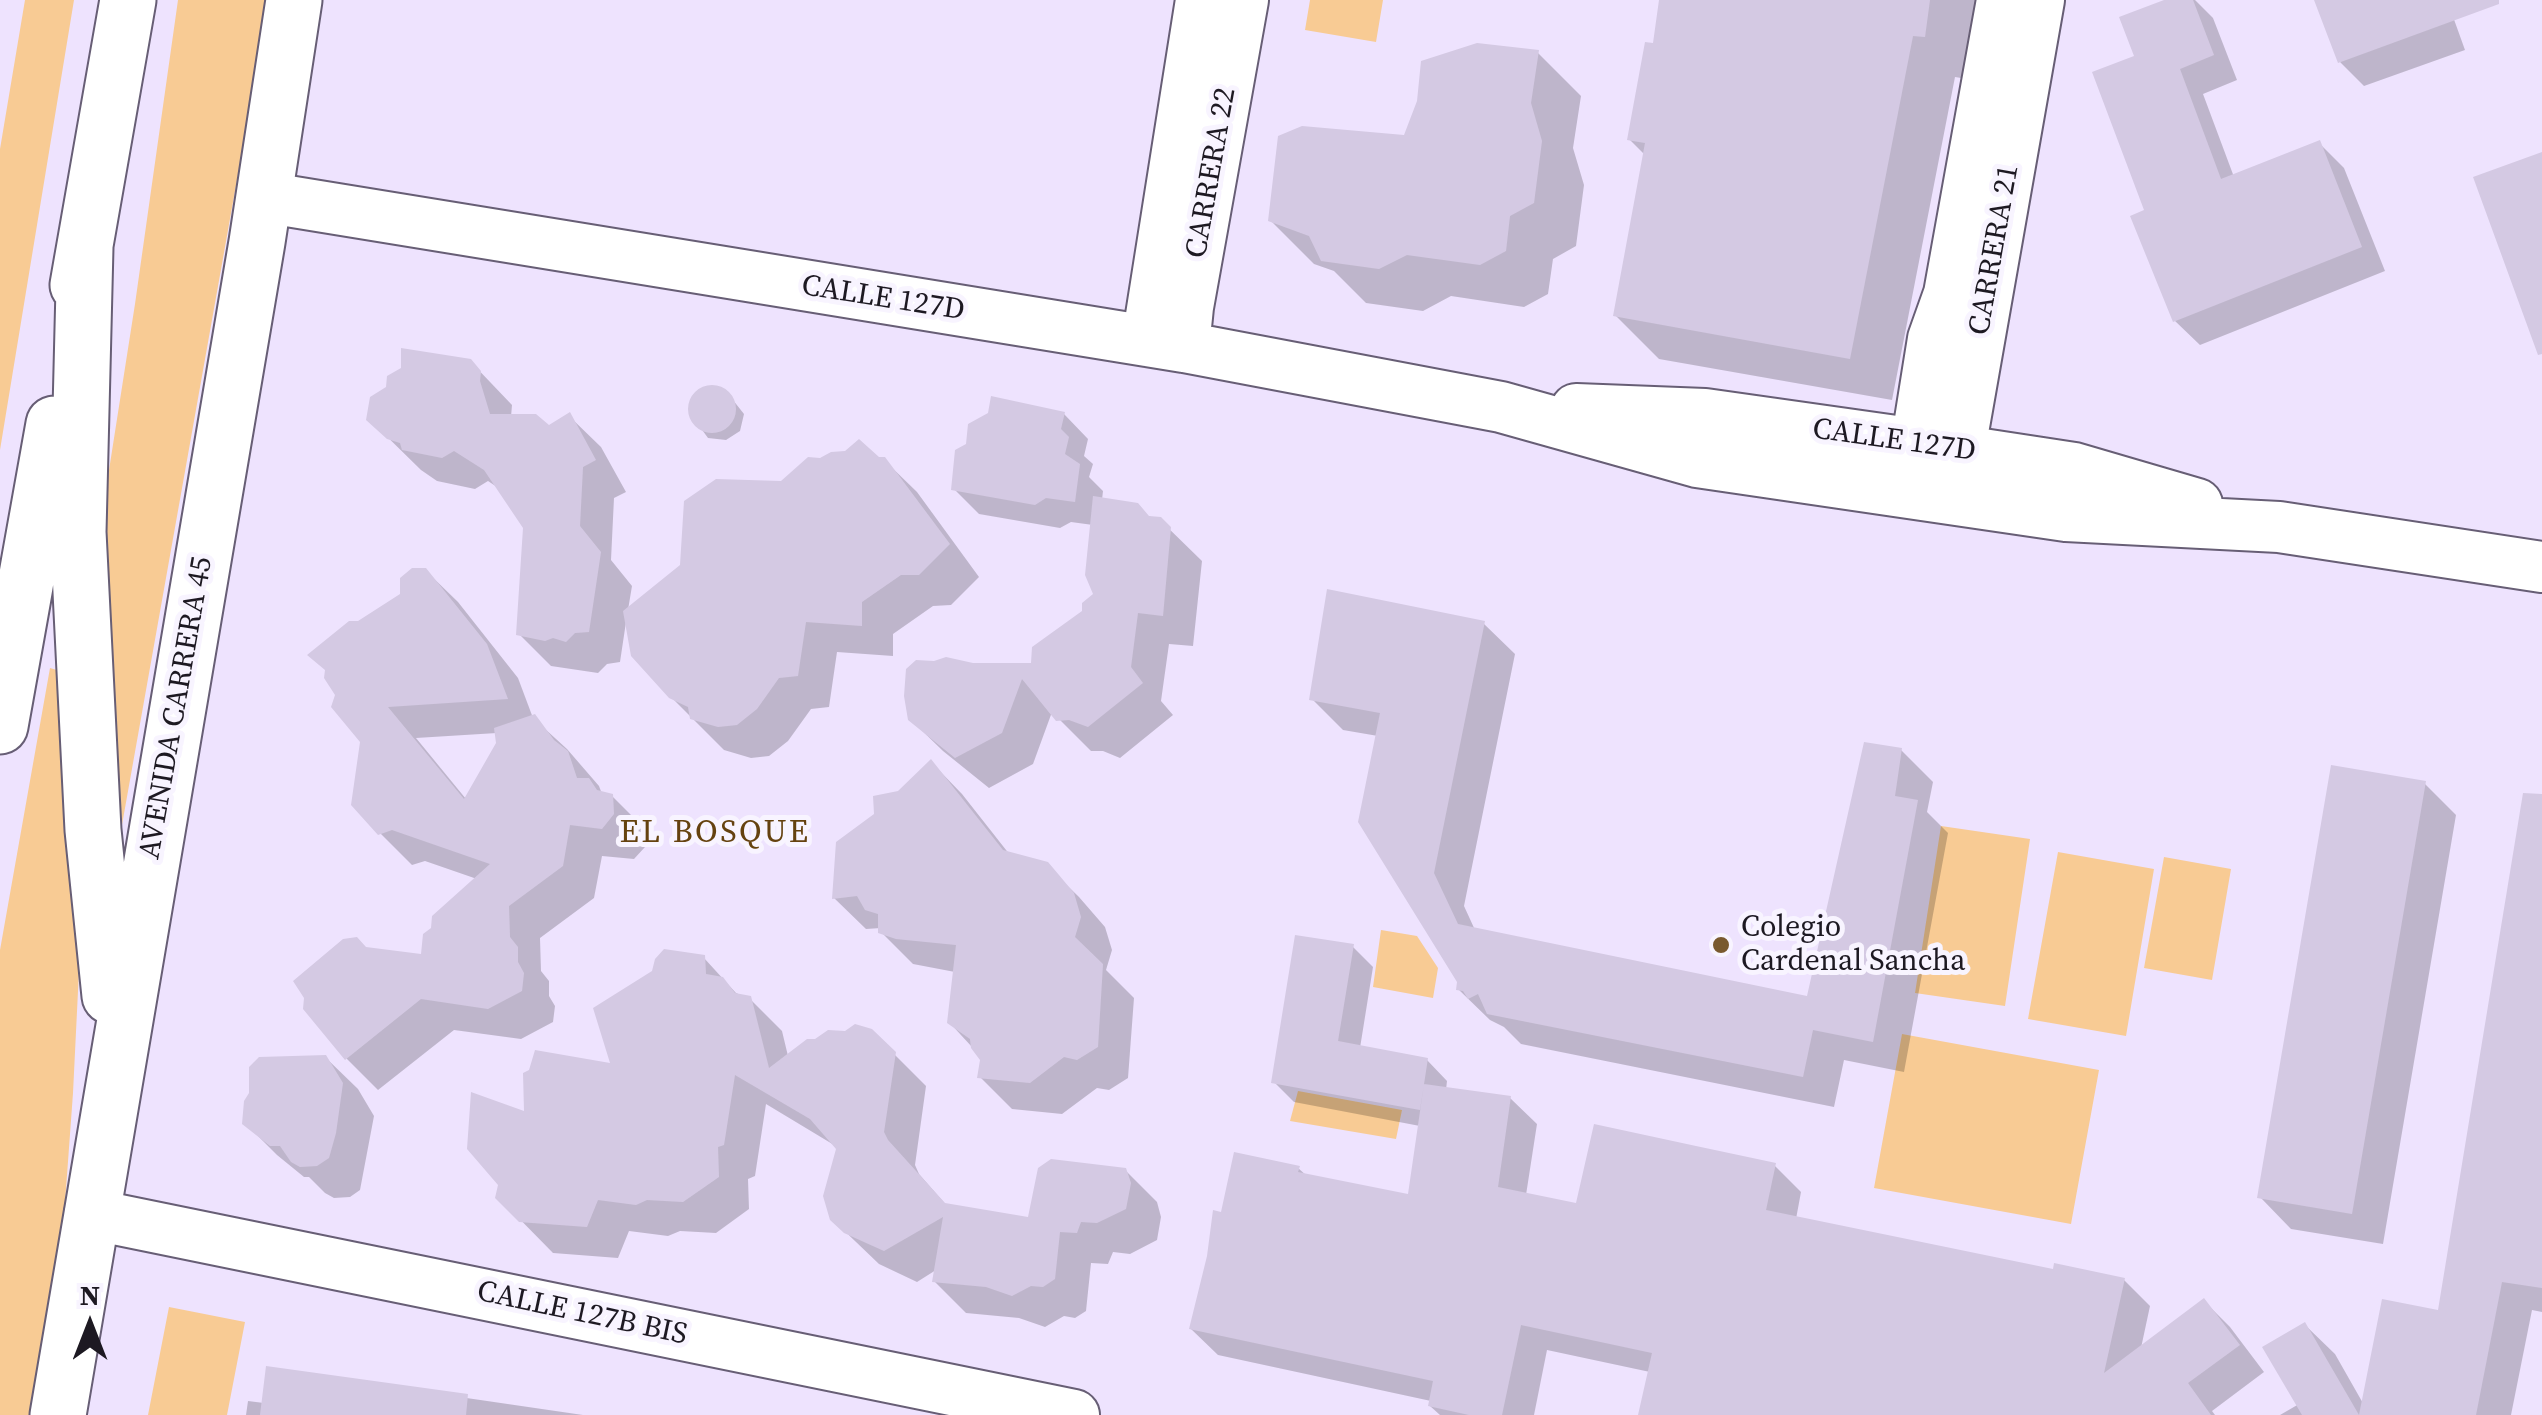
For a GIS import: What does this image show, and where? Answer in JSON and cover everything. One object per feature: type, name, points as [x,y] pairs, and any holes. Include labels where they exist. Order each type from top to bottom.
[{"type":"highway","points":[[0,726],[128,0]]},
{"type":"highway","name":"AVENIDA CARRERA 45","points":[[58,1415],[294,0]]},
{"type":"highway","points":[[85,247],[78,532],[93,830],[117,1063]]},
{"type":"street","name":"CARRERA 22","points":[[1166,344],[1201,0]]},
{"type":"street","name":"CARRERA 22","points":[[1166,344],[1188,307],[1243,0]]},
{"type":"street","name":"CARRERA 21","points":[[1938,447],[1933,339],[1950,294],[2002,0]]},
{"type":"street","name":"CARRERA 21","points":[[1930,496],[2039,0]]},
{"type":"street","name":"CALLE 127D","points":[[263,197],[1166,344],[1501,407],[1697,462],[2066,516],[2278,527],[2542,567]]},
{"type":"street","name":"CALLE 127D","points":[[1501,407],[1705,414],[2074,468],[2278,527]]},
{"type":"street","name":"CALLE 127B BIS","points":[[90,1214],[1074,1415]]},
{"type":"shaded area","points":[[25,0],[74,0],[0,450],[0,149]]},
{"type":"shaded area","points":[[178,0],[269,0],[120,836],[94,566]]},
{"type":"shaded area","points":[[1310,0],[1383,0],[1376,42],[1305,30]]},
{"type":"shaded area","points":[[50,668],[60,671],[80,950],[73,1093],[60,1271],[32,1415],[0,1415],[0,950]]},
{"type":"shaded area","points":[[1941,826],[2030,839],[2005,1006],[1915,993]]},
{"type":"shaded area","points":[[2058,852],[2154,869],[2126,1036],[2028,1019]]},
{"type":"shaded area","points":[[2164,857],[2231,869],[2212,980],[2144,968]]},
{"type":"shaded area","points":[[1381,930],[1417,936],[1438,968],[1433,998],[1373,987]]},
{"type":"shaded area","points":[[1902,1034],[2099,1070],[2071,1224],[1874,1188]]},
{"type":"shaded area","points":[[1298,1091],[1402,1110],[1396,1139],[1290,1121]]},
{"type":"shaded area","points":[[169,1307],[245,1322],[227,1415],[148,1415]]},
{"type":"building","points":[[1659,0],[1930,0],[1925,37],[1913,36],[1850,359],[1613,316],[1645,143],[1627,140],[1645,42],[1653,43]]},
{"type":"building","points":[[2164,0],[2193,0],[2214,55],[2180,69],[2221,179],[2320,140],[2362,247],[2173,322],[2130,216],[2144,210],[2092,72],[2134,56],[2119,17]]},
{"type":"building","points":[[2314,0],[2499,0],[2499,4],[2338,63]]},
{"type":"building","points":[[1477,43],[1539,50],[1531,103],[1542,141],[1534,203],[1510,216],[1506,251],[1480,265],[1407,255],[1379,269],[1321,261],[1309,236],[1268,221],[1278,136],[1302,126],[1404,135],[1417,101],[1421,61]]},
{"type":"building","points":[[2542,152],[2542,354],[2538,355],[2473,177]]},
{"type":"building","points":[[401,348],[471,359],[481,371],[480,381],[490,414],[536,414],[549,425],[570,412],[596,460],[583,467],[580,526],[601,552],[589,632],[575,633],[566,642],[516,635],[523,528],[484,470],[454,451],[442,458],[402,450],[400,443],[387,439],[366,420],[370,397],[386,387],[387,376],[401,368]]},
{"type":"building","points":[[712,385],[729,392],[736,409],[729,426],[712,433],[695,426],[688,409],[695,392]]},
{"type":"building","points":[[991,396],[1065,412],[1061,429],[1069,437],[1065,454],[1080,464],[1075,502],[1046,498],[1035,505],[951,490],[955,450],[966,444],[968,424],[988,413]]},
{"type":"building","points":[[859,439],[879,457],[885,457],[950,544],[919,575],[901,575],[862,602],[862,626],[806,622],[798,676],[779,678],[757,709],[737,725],[718,727],[690,719],[688,707],[669,698],[631,656],[623,611],[680,565],[684,501],[716,479],[781,481],[808,457],[845,451]]},
{"type":"building","points":[[1093,496],[1138,503],[1149,516],[1161,517],[1171,527],[1163,616],[1138,613],[1131,667],[1143,683],[1088,727],[1069,720],[1056,721],[1022,679],[1002,733],[955,758],[908,720],[904,696],[906,669],[916,660],[946,657],[973,663],[1031,663],[1032,647],[1082,611],[1082,603],[1093,594],[1085,575]]},
{"type":"building","points":[[412,568],[426,568],[487,644],[508,699],[388,707],[464,799],[496,743],[494,728],[535,714],[554,740],[568,751],[577,778],[589,778],[597,790],[613,794],[614,814],[602,829],[570,825],[563,866],[509,906],[510,937],[518,947],[518,962],[524,973],[522,991],[488,1009],[421,999],[345,1060],[303,1009],[304,998],[293,981],[343,939],[357,937],[366,947],[421,954],[423,934],[431,928],[432,916],[490,864],[392,830],[378,835],[351,805],[360,742],[331,707],[335,695],[324,678],[325,670],[307,655],[349,621],[358,621],[400,594],[400,578]]},
{"type":"building","name":"Colegio Cardenal Sancha","points":[[1327,589],[1485,621],[1434,873],[1458,924],[1807,996],[1864,742],[1902,748],[1895,796],[1918,800],[1873,1042],[1813,1030],[1803,1077],[1487,1014],[1478,994],[1468,999],[1463,991],[1456,990],[1457,982],[1358,822],[1380,713],[1309,700]]},
{"type":"building","points":[[931,759],[1003,850],[1048,862],[1059,875],[1074,893],[1081,917],[1075,937],[1103,964],[1098,1047],[1077,1060],[1064,1057],[1030,1083],[977,1078],[980,1060],[970,1039],[947,1023],[956,945],[896,939],[878,933],[878,914],[865,910],[857,896],[832,899],[836,842],[874,814],[873,796],[898,791]]},
{"type":"building","points":[[2331,765],[2426,781],[2352,1214],[2257,1198]]},
{"type":"building","points":[[2523,793],[2542,794],[2542,1288],[2502,1282],[2476,1415],[2359,1415],[2382,1299],[2438,1310]]},
{"type":"building","points":[[1295,935],[1354,944],[1338,1041],[1428,1058],[1420,1110],[1271,1083]]},
{"type":"building","points":[[664,949],[705,955],[706,974],[723,977],[735,993],[751,996],[769,1068],[807,1039],[815,1039],[828,1030],[845,1031],[855,1024],[872,1029],[896,1052],[884,1132],[945,1203],[1028,1217],[1038,1168],[1051,1159],[1126,1168],[1131,1183],[1126,1209],[1097,1223],[1081,1222],[1077,1233],[1060,1232],[1055,1279],[1043,1287],[1031,1286],[1012,1296],[986,1287],[932,1282],[943,1217],[884,1251],[844,1233],[830,1220],[823,1196],[836,1149],[810,1119],[735,1075],[724,1145],[718,1147],[719,1177],[683,1202],[647,1200],[636,1205],[598,1200],[587,1227],[519,1222],[495,1198],[498,1185],[467,1149],[471,1092],[524,1111],[523,1073],[529,1070],[535,1050],[610,1063],[593,1008],[652,971],[655,959]]},
{"type":"building","points":[[326,1055],[343,1083],[336,1133],[329,1158],[317,1166],[300,1167],[291,1162],[280,1146],[270,1146],[242,1124],[244,1101],[249,1093],[249,1067],[259,1057]]},
{"type":"building","points":[[1424,1084],[1511,1096],[1498,1187],[1576,1203],[1594,1124],[1776,1163],[1766,1210],[2053,1269],[2054,1263],[2125,1278],[2104,1373],[2204,1298],[2240,1345],[2188,1383],[2211,1415],[1638,1415],[1652,1353],[1521,1325],[1502,1415],[1469,1415],[1428,1406],[1433,1381],[1189,1329],[1207,1256],[1213,1210],[1221,1212],[1234,1152],[1300,1166],[1298,1172],[1408,1194]]},
{"type":"building","points":[[2305,1322],[2359,1415],[2302,1415],[2262,1347]]},
{"type":"building","points":[[266,1366],[468,1394],[466,1415],[260,1415]]},
{"type":"place","name":"Colegio Cardenal Sancha","points":[[1721,945]]},
{"type":"district","name":"EL BOSQUE","points":[[715,834]]}]
